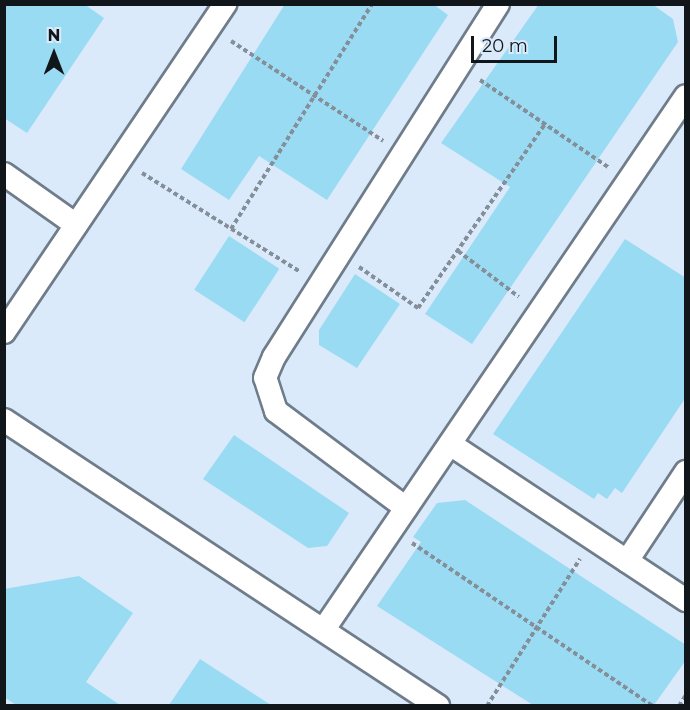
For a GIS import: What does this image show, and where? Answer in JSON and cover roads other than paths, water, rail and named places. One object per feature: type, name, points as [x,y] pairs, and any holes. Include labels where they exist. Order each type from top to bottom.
[{"type":"street","points":[[4,332],[225,4]]},
{"type":"street","points":[[406,508],[269,401],[268,367],[498,4]]},
{"type":"street","points":[[324,629],[686,96]]},
{"type":"street","points":[[4,174],[76,225]]},
{"type":"street","points":[[4,420],[438,705]]},
{"type":"street","points":[[450,444],[686,600]]},
{"type":"street","points":[[627,561],[686,472]]}]
